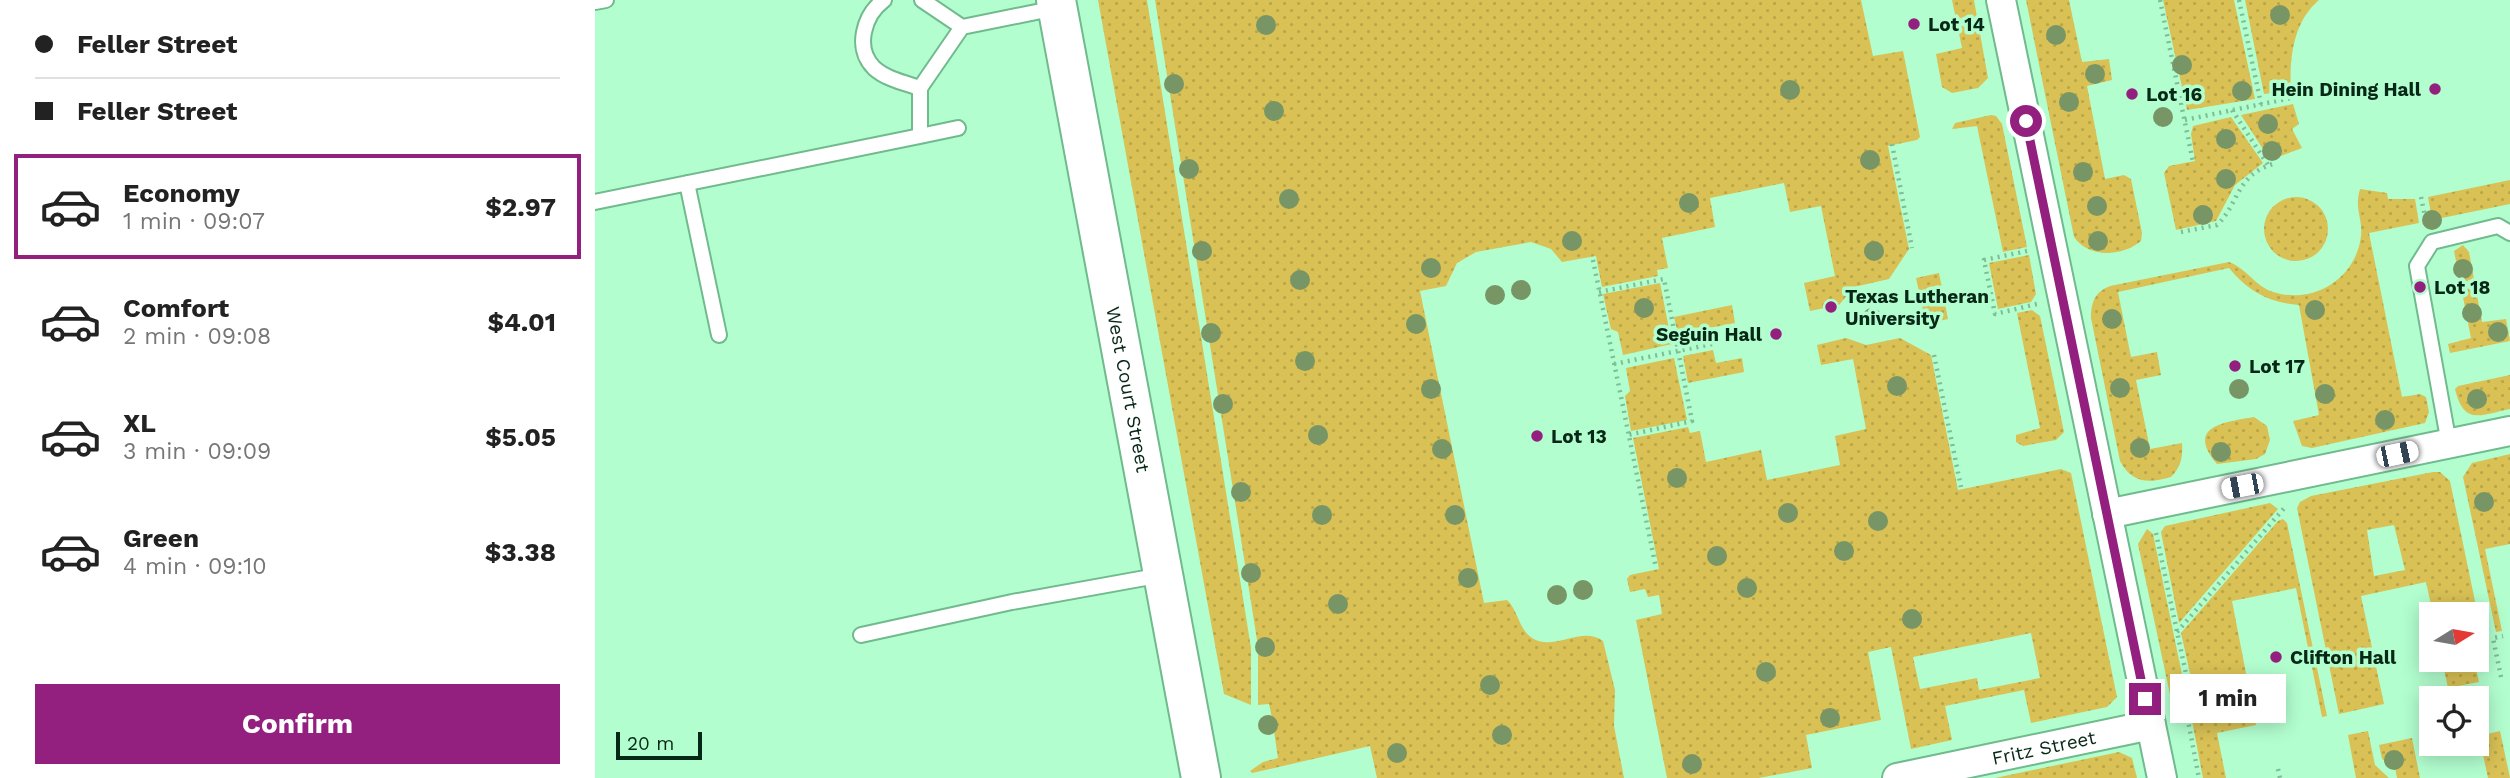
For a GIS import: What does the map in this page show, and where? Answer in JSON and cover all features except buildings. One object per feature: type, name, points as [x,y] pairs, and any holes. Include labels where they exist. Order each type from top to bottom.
[{"type":"main road","name":"West Court Street","points":[[1057,4],[1201,778]]},
{"type":"street","points":[[2001,0],[2162,778]]},
{"type":"street","points":[[2107,514],[2510,431]]},
{"type":"street","name":"Fritz Street","points":[[1897,778],[2151,725]]},
{"type":"lane","points":[[595,2],[606,0]]},
{"type":"lane","points":[[884,0],[874,8],[863,29],[865,49],[873,67],[892,79],[920,88]]},
{"type":"lane","points":[[922,0],[962,27]]},
{"type":"lane","points":[[920,136],[920,88],[962,27],[1057,4]]},
{"type":"lane","points":[[595,202],[958,128]]},
{"type":"lane","points":[[687,183],[719,335]]},
{"type":"lane","points":[[2449,444],[2417,266],[2432,242],[2498,226],[2510,233]]},
{"type":"lane","points":[[861,635],[1012,602],[1164,575]]},
{"type":"path","points":[[2160,0],[2193,162]]},
{"type":"path","points":[[2239,0],[2261,104]]},
{"type":"path","points":[[2185,120],[2291,98]]},
{"type":"path","points":[[2181,232],[2217,225],[2244,181],[2270,164],[2232,110]]},
{"type":"path","points":[[1892,145],[1912,248]]},
{"type":"path","points":[[2421,197],[2426,222]]},
{"type":"path","points":[[2028,251],[1984,260],[1995,314],[2038,304]]},
{"type":"path","points":[[1593,260],[1656,568]]},
{"type":"path","points":[[1599,292],[1664,279],[1692,421],[1628,435]]},
{"type":"path","points":[[1614,364],[1712,344]]},
{"type":"path","points":[[1934,355],[1961,487]]},
{"type":"path","points":[[2177,632],[2289,503]]},
{"type":"path","points":[[2152,505],[2189,688],[2185,705],[2198,778]]},
{"type":"path","points":[[2501,677],[2493,638],[2503,636]]},
{"type":"path","points":[[2279,769],[2280,778]]},
{"type":"shaded area","points":[[1098,0],[1147,0],[1251,648],[1251,705],[1224,694]]},
{"type":"shaded area","points":[[1155,0],[1861,0],[1873,56],[1903,51],[1920,137],[1888,146],[1909,249],[1889,279],[1854,287],[1839,305],[1810,311],[1804,283],[1835,276],[1821,206],[1790,212],[1784,183],[1710,198],[1715,227],[1662,238],[1668,268],[1657,270],[1658,276],[1602,287],[1596,256],[1562,262],[1551,249],[1531,242],[1476,252],[1457,263],[1446,286],[1420,291],[1484,603],[1507,600],[1528,634],[1541,641],[1586,636],[1603,641],[1615,690],[1614,726],[1624,778],[1377,778],[1370,746],[1252,773],[1250,771],[1263,762],[1278,758],[1274,731],[1259,729],[1272,718],[1269,704],[1258,705],[1258,646]]},
{"type":"shaded area","points":[[1952,0],[1974,0],[1988,78],[1978,88],[1952,93],[1942,87],[1936,54],[1962,48]]},
{"type":"shaded area","points":[[2026,0],[2069,0],[2082,62],[2109,59],[2112,80],[2087,86],[2105,179],[2124,175],[2131,179],[2142,233],[2141,241],[2124,250],[2096,252],[2080,244],[2074,237]]},
{"type":"shaded area","points":[[2163,0],[2234,0],[2255,99],[2187,110]]},
{"type":"shaded area","points":[[2245,0],[2319,0],[2303,19],[2298,30],[2292,54],[2291,91],[2264,94]]},
{"type":"shaded area","points":[[2293,104],[2299,124],[2292,129],[2302,148],[2270,160],[2241,115]]},
{"type":"shaded area","points":[[1996,116],[2002,124],[2027,247],[2003,252],[1977,126],[1952,129],[1955,123]]},
{"type":"shaded area","points":[[2231,117],[2263,163],[2235,185],[2216,221],[2176,230],[2164,173],[2169,166],[2195,161],[2191,134],[2193,126]]},
{"type":"shaded area","points":[[2510,180],[2510,204],[2432,220],[2428,197]]},
{"type":"shaded area","points":[[2360,189],[2387,193],[2388,199],[2415,199],[2419,223],[2369,233],[2402,397],[2420,394],[2426,397],[2429,412],[2425,423],[2312,448],[2302,446],[2293,421],[2319,415],[2299,305],[2260,294],[2229,268],[2118,292],[2131,357],[2157,352],[2161,375],[2136,380],[2150,449],[2182,443],[2181,462],[2171,477],[2148,481],[2130,474],[2120,461],[2091,318],[2093,302],[2097,295],[2110,286],[2229,262],[2273,292],[2303,295],[2317,291],[2342,276],[2357,251],[2361,236],[2358,203]]},
{"type":"shaded area","points":[[2290,197],[2302,197],[2319,206],[2326,217],[2326,241],[2319,252],[2302,261],[2290,261],[2278,256],[2269,247],[2264,235],[2264,223],[2269,211],[2278,202]]},
{"type":"shaded area","points":[[2463,245],[2469,252],[2482,322],[2506,319],[2510,341],[2450,353],[2448,344],[2471,338],[2454,251]]},
{"type":"shaded area","points":[[2029,255],[2036,294],[2031,302],[1998,309],[1989,263]]},
{"type":"shaded area","points":[[1939,273],[1948,319],[1926,324],[1916,278]]},
{"type":"shaded area","points":[[1660,283],[1672,344],[1623,355],[1618,332],[1611,329],[1603,294]]},
{"type":"shaded area","points":[[1732,305],[1735,323],[1709,328],[1711,337],[1680,343],[1674,317]]},
{"type":"shaded area","points":[[2032,310],[2040,316],[2064,432],[2056,440],[2023,446],[2016,442],[2016,435],[2040,428],[2017,313]]},
{"type":"shaded area","points":[[1846,338],[1866,345],[1900,338],[1931,355],[1958,490],[2061,469],[2071,473],[2117,697],[2107,707],[2031,723],[2024,690],[1945,706],[1952,740],[1911,749],[1891,647],[1868,652],[1881,720],[1806,735],[1812,768],[1759,778],[1667,778],[1636,620],[1662,614],[1659,595],[1648,597],[1645,589],[1630,592],[1627,579],[1630,575],[1659,569],[1633,438],[1688,427],[1690,433],[1700,431],[1706,462],[1761,450],[1767,480],[1840,465],[1835,436],[1866,429],[1853,359],[1821,365],[1817,345]],"holes":[[[2031,633],[2040,678],[1979,690],[1977,678],[1920,689],[1913,657]]]},
{"type":"shaded area","points":[[1713,350],[1716,363],[1742,358],[1744,372],[1688,383],[1683,356]]},
{"type":"shaded area","points":[[1674,358],[1687,420],[1631,431],[1625,396],[1630,391],[1626,368]]},
{"type":"shaded area","points":[[2510,375],[2510,409],[2475,415],[2463,409],[2455,389],[2458,386]]},
{"type":"shaded area","points":[[2254,417],[2267,426],[2270,440],[2265,454],[2256,459],[2217,464],[2208,451],[2205,441],[2207,433],[2222,424]]},
{"type":"shaded area","points":[[2510,454],[2510,544],[2485,549],[2502,631],[2496,632],[2463,477],[2472,463]]},
{"type":"shaded area","points":[[2433,472],[2440,472],[2450,481],[2475,602],[2430,602],[2426,582],[2361,596],[2384,704],[2339,714],[2297,508],[2300,502],[2311,496]],"holes":[[[2394,525],[2405,570],[2374,576],[2367,530]]]},
{"type":"shaded area","points":[[2270,503],[2278,509],[2179,623],[2161,532],[2165,526]]},
{"type":"shaded area","points":[[2283,519],[2287,523],[2327,716],[2322,717],[2296,588],[2232,601],[2256,725],[2217,733],[2226,778],[2203,778],[2189,705],[2193,687],[2181,633],[2278,521]]},
{"type":"shaded area","points":[[2147,529],[2153,534],[2185,689],[2181,702],[2172,704],[2138,544]]},
{"type":"shaded area","points":[[2445,672],[2477,672],[2479,682],[2448,686]]},
{"type":"shaded area","points":[[2368,731],[2375,765],[2389,778],[2356,778],[2348,735]]},
{"type":"shaded area","points":[[2500,731],[2510,778],[2488,778],[2483,756],[2489,756],[2489,734]]},
{"type":"shaded area","points":[[2412,738],[2420,778],[2397,778],[2395,768],[2382,759],[2379,745]]},
{"type":"shaded area","points":[[2119,752],[2132,758],[2137,778],[1995,778]]},
{"type":"place","name":"Lot 14","points":[[1914,24]]},
{"type":"place","name":"Hein Dining Hall","points":[[2435,89]]},
{"type":"place","name":"Lot 16","points":[[2132,94]]},
{"type":"place","name":"Lot 18","points":[[2420,287]]},
{"type":"place","name":"Texas Lutheran University","points":[[1831,307]]},
{"type":"place","name":"Seguin Hall","points":[[1776,334]]},
{"type":"place","name":"Lot 17","points":[[2235,366]]},
{"type":"place","name":"Lot 13","points":[[1537,436]]},
{"type":"place","name":"Clifton Hall","points":[[2276,657]]},
{"type":"route","points":[[2026,121],[2145,699]]}]
